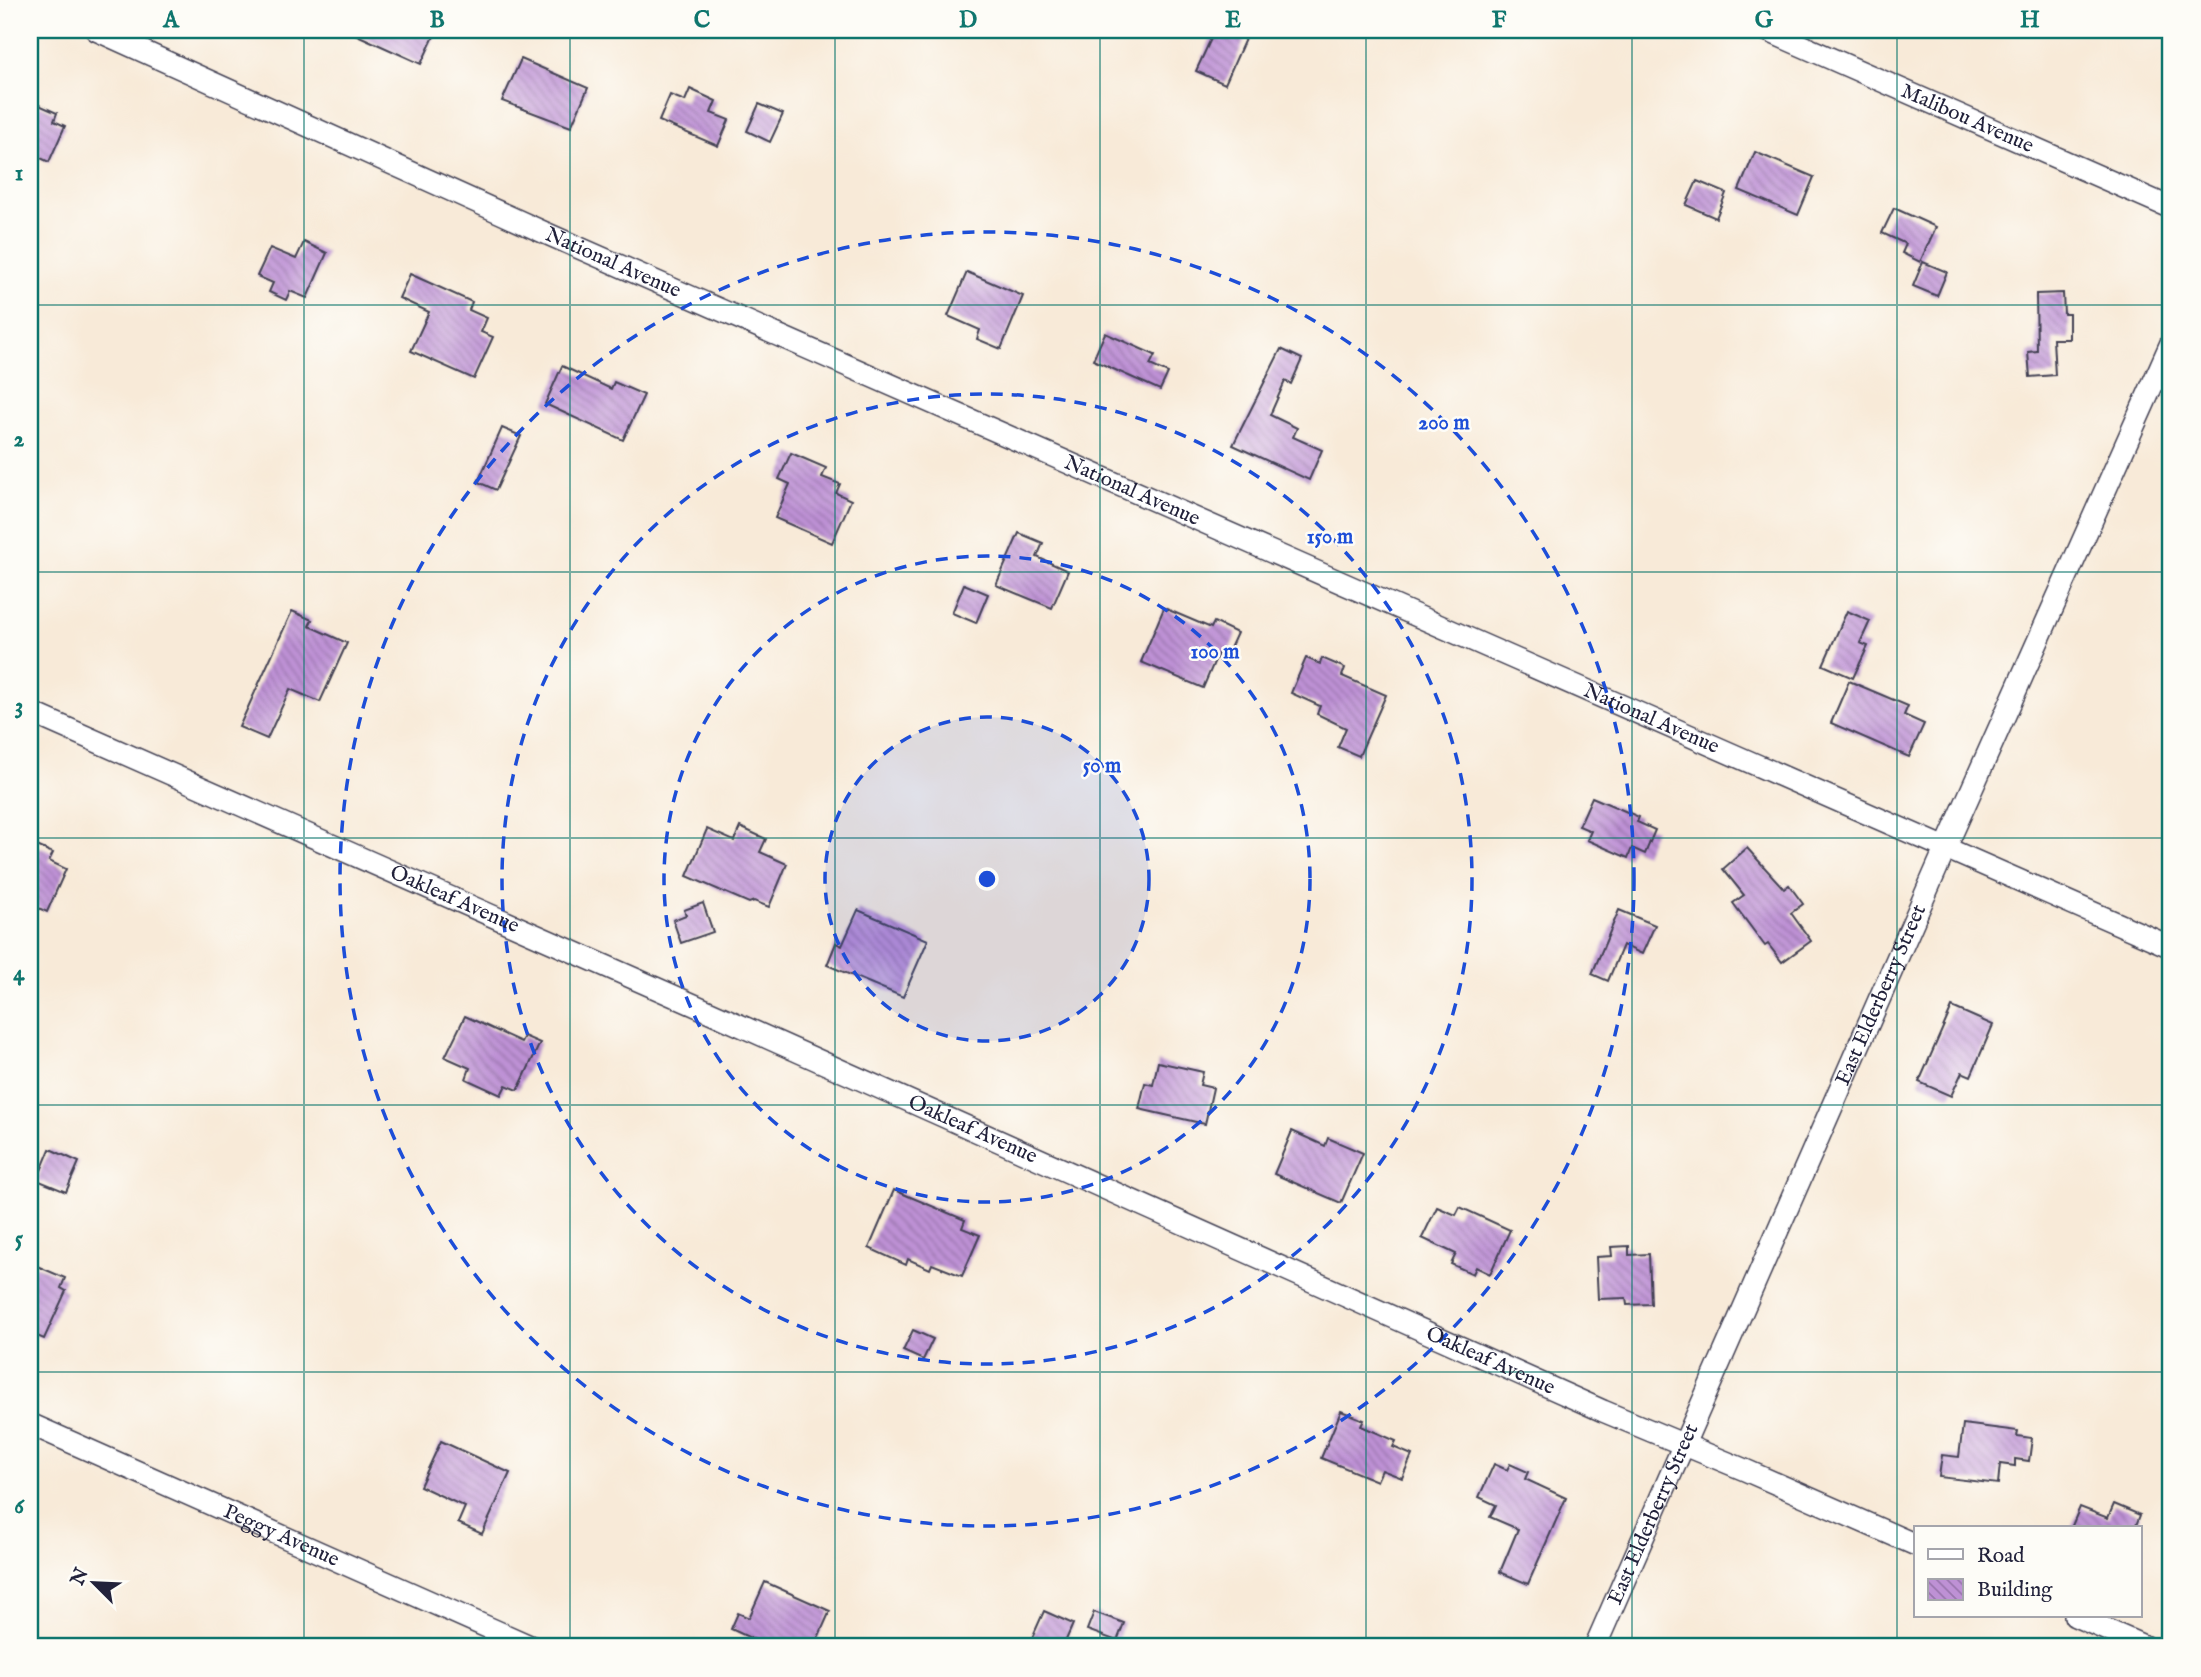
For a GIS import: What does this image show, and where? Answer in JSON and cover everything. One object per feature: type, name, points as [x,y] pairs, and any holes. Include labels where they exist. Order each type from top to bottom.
[{"type":"street","name":"National Avenue","points":[[96,30],[543,232],[2171,947]]},
{"type":"street","name":"Malibou Avenue","points":[[1766,30],[1794,35],[2171,208]]},
{"type":"street","name":"East Elderberry Street","points":[[1595,1647],[1946,847],[2171,343]]},
{"type":"street","name":"Oakleaf Avenue","points":[[30,712],[1684,1445],[1914,1544]]},
{"type":"street","name":"Peggy Avenue","points":[[30,1424],[532,1647]]},
{"type":"street","points":[[2080,1618],[2146,1647]]},
{"type":"building","points":[[346,30],[437,30],[421,64]]},
{"type":"building","points":[[1215,30],[1249,30],[1225,84],[1196,71]]},
{"type":"building","points":[[521,59],[588,88],[571,127],[502,101]]},
{"type":"building","points":[[690,89],[716,101],[711,113],[729,120],[718,146],[659,121],[670,95],[685,101]]},
{"type":"building","points":[[30,101],[57,113],[54,121],[65,126],[49,162],[30,153]]},
{"type":"building","points":[[759,104],[783,114],[770,142],[747,131]]},
{"type":"building","points":[[1755,152],[1814,177],[1798,215],[1739,190]]},
{"type":"building","points":[[1697,181],[1726,193],[1716,218],[1686,205]]},
{"type":"building","points":[[1894,208],[1936,227],[1920,262],[1902,253],[1906,244],[1882,233]]},
{"type":"building","points":[[304,242],[327,253],[307,298],[290,291],[286,300],[269,292],[273,283],[257,276],[270,248],[296,259]]},
{"type":"building","points":[[1923,262],[1947,272],[1937,296],[1913,286]]},
{"type":"building","points":[[967,272],[1023,296],[1001,349],[977,339],[980,330],[948,316]]},
{"type":"building","points":[[410,274],[472,302],[469,310],[487,318],[481,332],[493,337],[474,379],[411,351],[429,312],[399,298]]},
{"type":"building","points":[[2063,293],[2064,314],[2069,314],[2069,339],[2053,339],[2055,375],[2030,377],[2028,352],[2037,351],[2036,294]]},
{"type":"building","points":[[1105,333],[1155,355],[1150,365],[1168,373],[1160,390],[1093,360]]},
{"type":"building","points":[[1281,349],[1302,359],[1291,384],[1285,381],[1270,415],[1297,428],[1293,437],[1322,450],[1309,480],[1233,445]]},
{"type":"building","points":[[562,366],[611,389],[614,382],[644,395],[623,440],[545,404]]},
{"type":"building","points":[[502,428],[521,436],[496,490],[478,482]]},
{"type":"building","points":[[791,453],[826,468],[822,477],[840,484],[836,493],[851,500],[832,543],[775,518],[790,484],[779,479]]},
{"type":"building","points":[[1019,533],[1043,543],[1037,557],[1068,571],[1052,608],[996,585]]},
{"type":"building","points":[[964,584],[988,594],[976,623],[952,613]]},
{"type":"building","points":[[1164,608],[1211,628],[1214,622],[1237,633],[1226,657],[1218,653],[1203,688],[1141,662]]},
{"type":"building","points":[[292,611],[312,620],[309,626],[347,643],[320,702],[290,689],[267,739],[239,727]]},
{"type":"building","points":[[1847,611],[1870,621],[1860,643],[1868,646],[1853,678],[1823,665]]},
{"type":"building","points":[[1306,658],[1320,664],[1322,658],[1345,668],[1342,676],[1386,695],[1359,756],[1338,747],[1346,728],[1317,714],[1320,706],[1291,693]]},
{"type":"building","points":[[1849,681],[1908,706],[1904,715],[1924,724],[1909,757],[1831,723]]},
{"type":"building","points":[[1592,797],[1639,817],[1637,822],[1655,830],[1645,854],[1632,848],[1628,858],[1587,840],[1591,831],[1579,826]]},
{"type":"building","points":[[740,827],[766,839],[760,852],[787,864],[769,907],[754,901],[749,903],[687,876],[707,829],[734,841]]},
{"type":"building","points":[[30,843],[53,853],[49,861],[66,869],[47,912],[30,904]]},
{"type":"building","points":[[1747,848],[1784,889],[1789,885],[1803,904],[1791,913],[1811,941],[1782,962],[1768,944],[1765,946],[1733,903],[1744,895],[1723,869]]},
{"type":"building","points":[[703,903],[713,932],[681,943],[673,920],[686,915],[684,910]]},
{"type":"building","points":[[858,910],[928,940],[903,997],[827,965],[836,943],[842,946]]},
{"type":"building","points":[[1619,910],[1655,925],[1642,954],[1623,945],[1608,981],[1592,974]]},
{"type":"building","points":[[1952,1007],[1993,1025],[1971,1076],[1962,1072],[1951,1096],[1919,1082]]},
{"type":"building","points":[[465,1016],[521,1042],[524,1036],[540,1043],[518,1090],[506,1085],[501,1095],[466,1079],[470,1068],[445,1057]]},
{"type":"building","points":[[1158,1062],[1203,1072],[1200,1085],[1213,1088],[1205,1124],[1139,1109],[1145,1083],[1153,1085]]},
{"type":"building","points":[[1292,1131],[1325,1146],[1328,1138],[1363,1153],[1341,1203],[1274,1174]]},
{"type":"building","points":[[50,1149],[79,1162],[66,1192],[37,1180]]},
{"type":"building","points":[[894,1190],[965,1220],[962,1228],[980,1235],[962,1276],[932,1264],[930,1269],[908,1259],[906,1265],[869,1248]]},
{"type":"building","points":[[1437,1207],[1456,1215],[1460,1207],[1510,1230],[1490,1274],[1476,1267],[1473,1274],[1451,1264],[1456,1254],[1422,1238]]},
{"type":"building","points":[[1629,1246],[1629,1255],[1649,1254],[1651,1304],[1627,1305],[1626,1298],[1598,1299],[1596,1257],[1612,1256],[1611,1247]]},
{"type":"building","points":[[30,1263],[65,1278],[61,1288],[66,1291],[44,1339],[30,1333]]},
{"type":"building","points":[[913,1330],[933,1339],[923,1360],[903,1351]]},
{"type":"building","points":[[1341,1411],[1364,1420],[1361,1426],[1396,1441],[1393,1447],[1412,1455],[1402,1478],[1382,1470],[1377,1481],[1321,1458]]},
{"type":"building","points":[[1963,1424],[2018,1431],[2017,1436],[2032,1438],[2029,1461],[2015,1459],[2015,1466],[2000,1464],[1998,1484],[1939,1477],[1942,1455],[1959,1457]]},
{"type":"building","points":[[441,1441],[510,1473],[482,1534],[458,1523],[465,1507],[420,1486]]},
{"type":"building","points":[[1494,1464],[1507,1470],[1510,1464],[1528,1472],[1525,1479],[1566,1498],[1528,1584],[1500,1572],[1518,1529],[1490,1517],[1496,1505],[1479,1497]]},
{"type":"building","points":[[2114,1504],[2140,1515],[2136,1526],[2072,1526],[2080,1507],[2108,1518]]},
{"type":"building","points":[[765,1582],[830,1611],[814,1647],[770,1647],[731,1629],[738,1613],[749,1618]]},
{"type":"building","points":[[1044,1611],[1073,1624],[1063,1647],[1028,1647]]},
{"type":"building","points":[[1094,1612],[1124,1623],[1117,1641],[1087,1630]]}]
